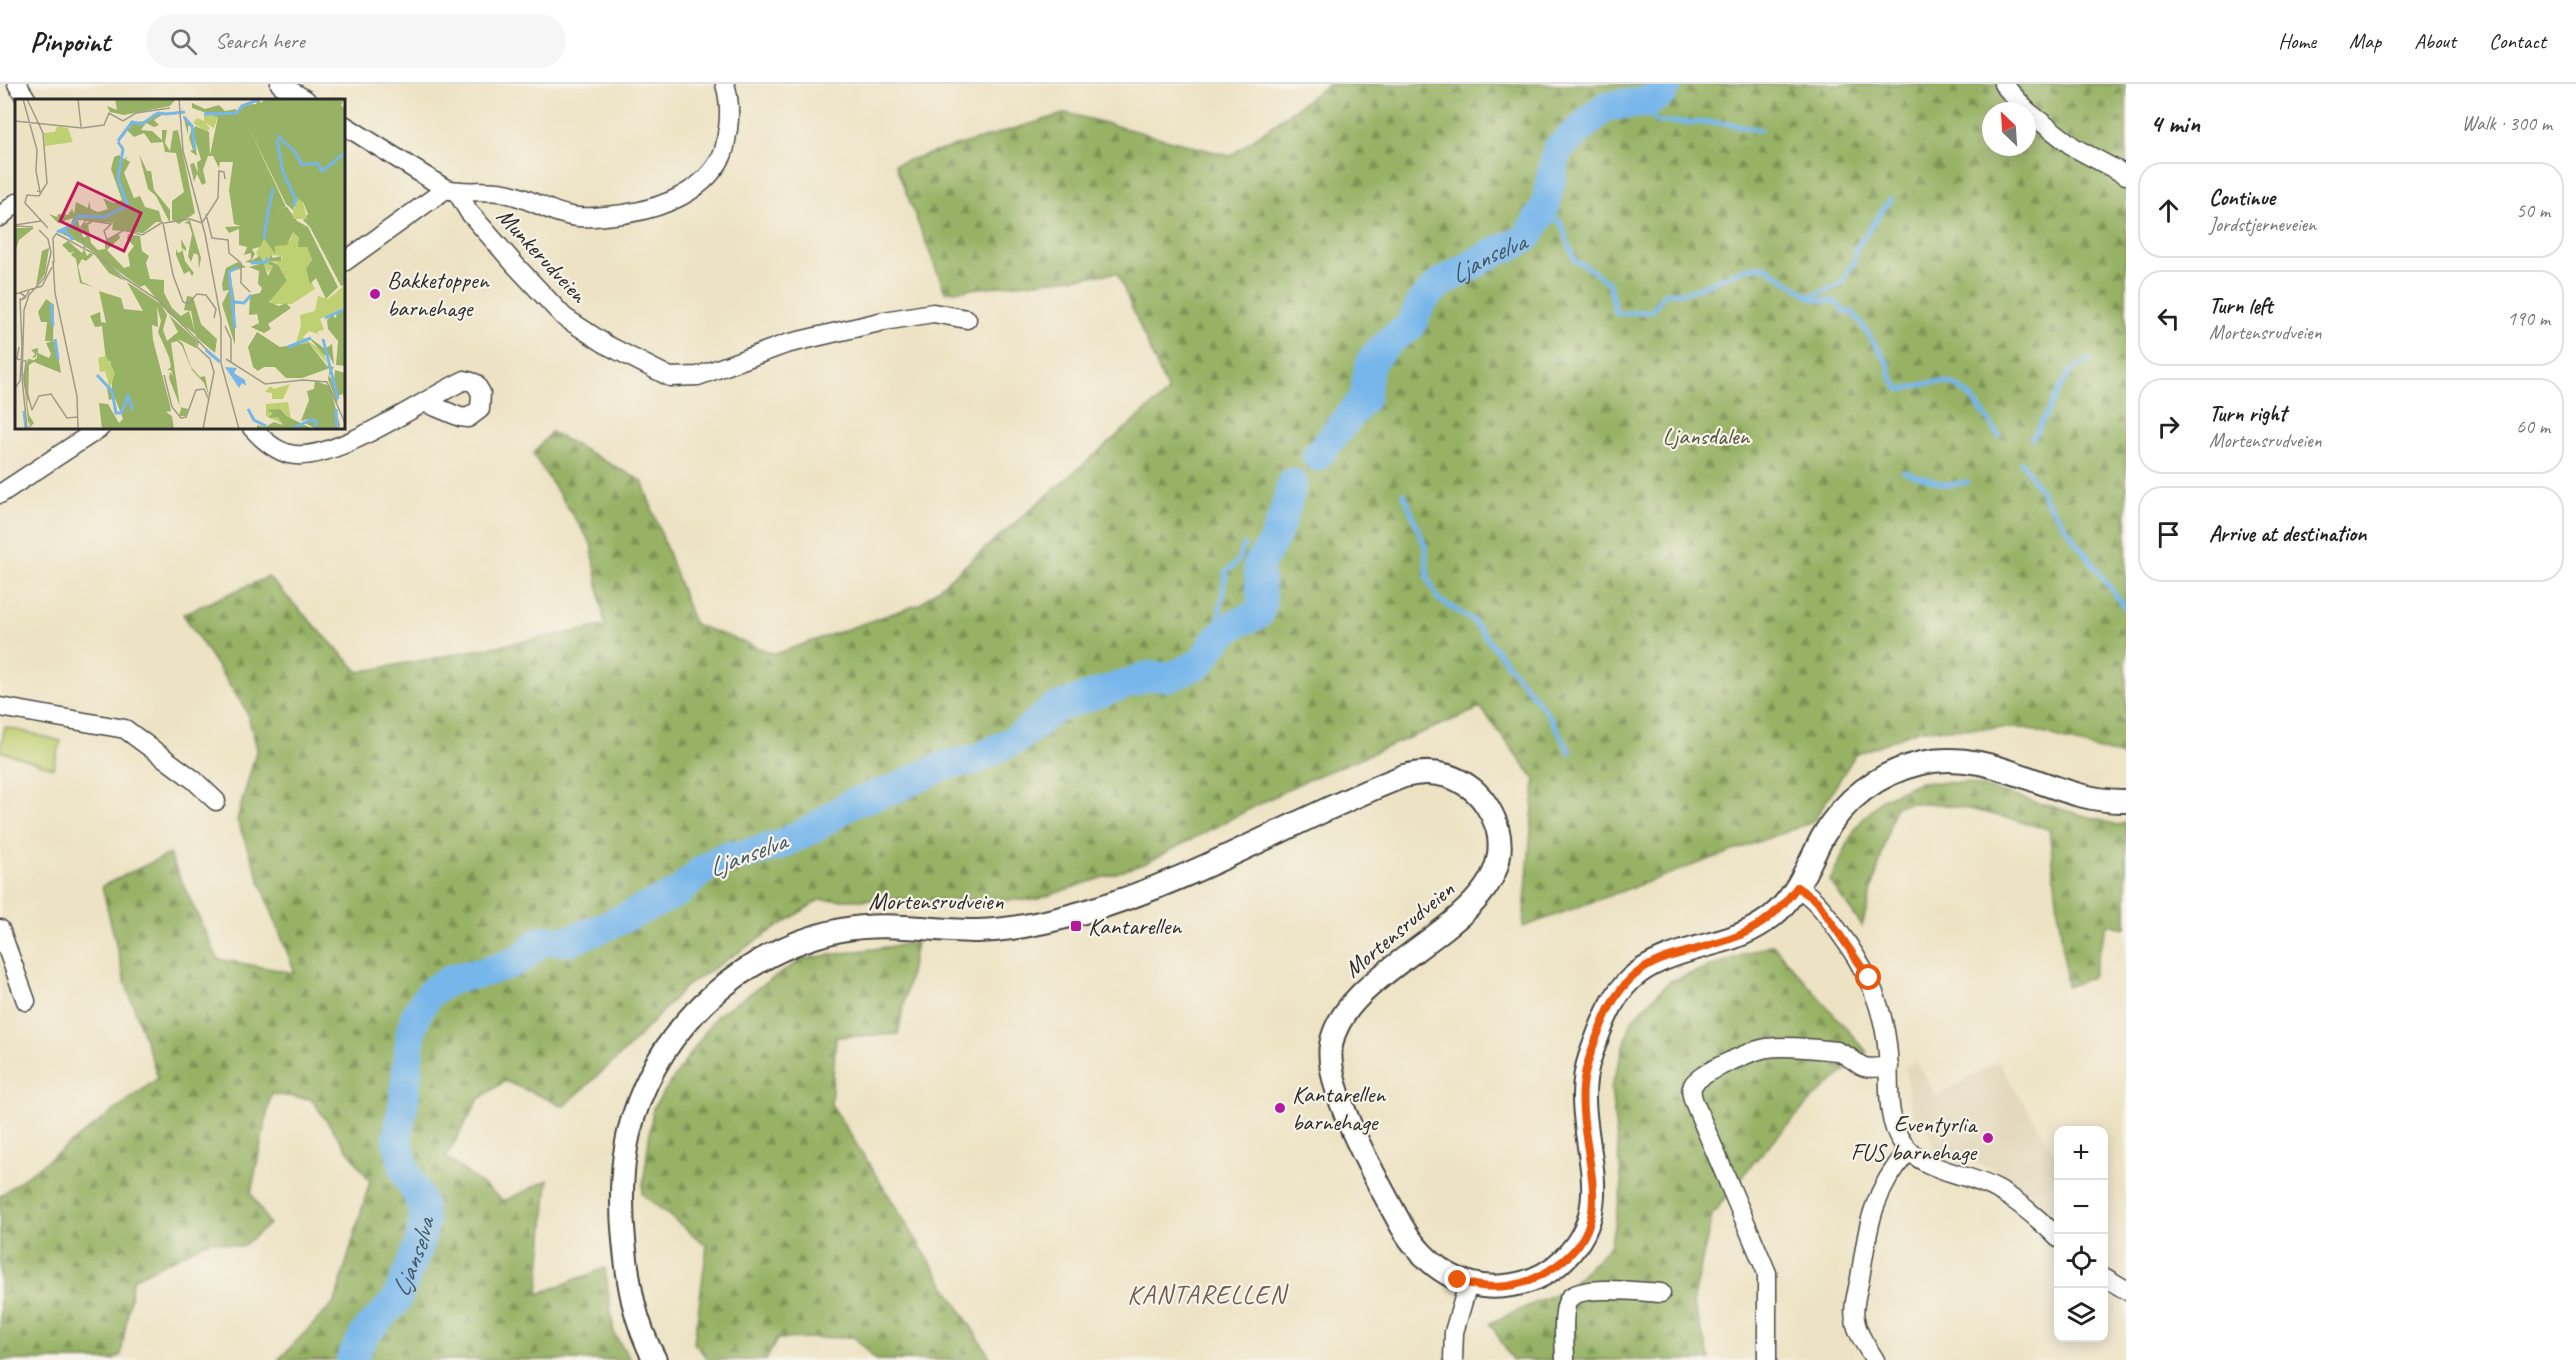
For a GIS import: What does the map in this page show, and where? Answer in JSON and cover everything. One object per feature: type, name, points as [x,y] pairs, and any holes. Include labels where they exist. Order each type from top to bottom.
[{"type":"street","points":[[17,84],[26,99]]},
{"type":"street","points":[[280,84],[304,99]]},
{"type":"street","points":[[345,261],[451,190],[490,190],[518,195],[564,215],[579,218],[625,214],[650,209],[676,199],[704,180],[722,155],[730,111],[725,84]]},
{"type":"street","points":[[2002,84],[2019,102]]},
{"type":"street","points":[[2036,118],[2075,148],[2126,175]]},
{"type":"street","name":"Munkerudveien","points":[[345,126],[451,190],[537,291],[564,317],[607,345],[670,377],[698,376],[786,344],[884,321],[933,313],[967,319]]},
{"type":"street","points":[[0,217],[15,204]]},
{"type":"street","points":[[253,429],[269,444],[281,451],[304,455],[350,441],[426,402]]},
{"type":"street","points":[[0,494],[98,429]]},
{"type":"street","points":[[0,707],[125,729],[194,780],[216,801]]},
{"type":"street","name":"Mortensrudveien","points":[[655,1360],[637,1322],[628,1281],[621,1204],[627,1142],[641,1097],[664,1052],[695,1012],[724,986],[771,954],[801,942],[840,930],[885,926],[992,930],[1035,924],[1087,911],[1165,882],[1385,784],[1418,772],[1432,772],[1465,783],[1480,797],[1496,824],[1499,847],[1496,868],[1487,888],[1366,991],[1343,1015],[1334,1032],[1330,1064],[1342,1107],[1407,1234],[1430,1263],[1449,1275],[1467,1284],[1506,1286],[1533,1279],[1558,1264],[1577,1245],[1584,1234],[1592,1213],[1594,1192],[1582,1101],[1584,1080],[1606,1016],[1624,986],[1641,970],[1659,960],[1728,940],[1754,928],[1778,911],[1797,887],[1824,836],[1852,799],[1888,774],[1918,764],[1947,760],[1979,762],[2067,793],[2095,800],[2126,801]]},
{"type":"street","points":[[1797,887],[1817,901],[1869,978],[1884,1022],[1893,1123],[1900,1140],[1908,1151],[1922,1161],[1998,1189],[2054,1234]]},
{"type":"street","points":[[0,929],[26,1001]]},
{"type":"street","points":[[1767,1360],[1767,1273],[1694,1102],[1691,1091],[1693,1085],[1703,1075],[1758,1050],[1771,1048],[1837,1050],[1859,1067],[1872,1069],[1889,1066]]},
{"type":"street","points":[[1875,1360],[1855,1319],[1863,1258],[1875,1202],[1894,1169],[1908,1151]]},
{"type":"street","points":[[2108,1280],[2126,1290]]},
{"type":"street","points":[[1453,1360],[1454,1332],[1467,1284]]},
{"type":"street","points":[[1565,1360],[1566,1306],[1573,1296],[1589,1291],[1661,1293]]},
{"type":"shaded area","name":"Eventyrlia FUS barnehage","points":[[1916,1061],[1936,1096],[1998,1061],[2054,1152],[2054,1209],[2051,1211],[1997,1171],[1935,1149],[1926,1127],[1912,1114],[1905,1067]]},
{"type":"green space","name":"Ljansdalen","points":[[1329,84],[2126,84],[2126,758],[2026,728],[1920,729],[1855,755],[1813,822],[1523,927],[1535,780],[1481,708],[1298,784],[1146,863],[1035,900],[819,900],[686,986],[626,1050],[564,1106],[505,1081],[479,1099],[446,1157],[504,1201],[548,1180],[538,1294],[605,1268],[614,1334],[631,1360],[278,1360],[335,1302],[370,1181],[311,1099],[271,1094],[251,1193],[269,1224],[242,1247],[211,1240],[133,1279],[121,1355],[113,1360],[0,1360],[0,1196],[158,1078],[124,978],[102,886],[169,854],[218,959],[295,973],[237,820],[257,748],[246,710],[183,614],[268,577],[359,672],[605,626],[591,543],[533,454],[551,432],[642,481],[694,624],[775,654],[920,604],[1168,392],[1117,273],[945,292],[895,164],[1067,113],[1230,156]]},
{"type":"green space","points":[[5,727],[61,741],[53,768],[0,751]]},
{"type":"green space","points":[[1919,782],[1967,783],[2118,825],[2126,823],[2126,928],[2107,924],[2092,977],[2067,987],[2049,829],[1970,809],[1927,803],[1909,803],[1895,807],[1862,926],[1830,881],[1856,827],[1882,799]]},
{"type":"green space","points":[[916,943],[898,1034],[836,1037],[831,1104],[992,1360],[876,1360],[854,1337],[777,1339],[766,1360],[709,1360],[694,1343],[707,1246],[642,1194],[653,1108],[717,1015],[802,959]]},
{"type":"green space","points":[[1772,944],[1867,1052],[1811,1100],[1753,1163],[1712,1215],[1693,1303],[1710,1360],[1512,1360],[1490,1323],[1568,1288],[1610,1246],[1622,1186],[1611,1088],[1632,1020],[1669,982]]},
{"type":"waterway","name":"Ljanselva","points":[[1317,456],[1365,397],[1367,376],[1372,359],[1394,337],[1410,327],[1422,301],[1439,284],[1491,254],[1524,240],[1529,235],[1545,207],[1557,150],[1606,106],[1646,102],[1661,94],[1668,84]]},
{"type":"waterway","points":[[1640,103],[1658,122],[1724,123],[1760,130]]},
{"type":"waterway","points":[[1809,297],[1841,284],[1849,268],[1854,264],[1856,248],[1890,200]]},
{"type":"waterway","points":[[1540,218],[1560,221],[1575,261],[1609,283],[1616,314],[1652,311],[1665,293],[1688,292],[1749,267],[1767,267],[1813,299],[1836,302],[1845,313],[1853,312],[1889,365],[1890,375],[1900,390],[1937,382],[1957,387],[1974,400],[1999,436]]},
{"type":"waterway","points":[[2032,439],[2070,372],[2089,360]]},
{"type":"waterway","points":[[2022,462],[2047,502],[2126,609]]},
{"type":"waterway","points":[[1904,472],[1947,485],[1967,482]]},
{"type":"waterway","name":"Ljanselva","points":[[351,1360],[365,1333],[396,1301],[420,1242],[424,1223],[422,1205],[405,1170],[397,1140],[404,1101],[411,1031],[416,1015],[426,998],[435,989],[454,978],[510,964],[522,958],[539,942],[569,941],[609,925],[679,892],[700,872],[724,857],[743,855],[779,845],[814,828],[852,803],[892,790],[946,765],[977,759],[1018,738],[1055,708],[1149,676],[1171,677],[1201,663],[1215,641],[1225,632],[1237,623],[1258,615],[1262,603],[1258,565],[1265,556],[1279,526],[1292,483]]},
{"type":"waterway","points":[[1404,494],[1425,546],[1428,578],[1438,599],[1472,620],[1548,714],[1570,752]]},
{"type":"waterway","points":[[1215,641],[1226,572],[1237,562],[1244,545]]},
{"type":"place","name":"Bakketoppen barnehage","points":[[375,294]]},
{"type":"place","name":"Kantarellen","points":[[1076,926]]},
{"type":"place","name":"Kantarellen barnehage","points":[[1280,1108]]},
{"type":"place","name":"Eventyrlia FUS barnehage","points":[[1988,1138]]},
{"type":"district","name":"KANTARELLEN","points":[[1207,1294]]},
{"type":"route","points":[[1458,1280],[1467,1284],[1494,1287],[1533,1279],[1558,1264],[1577,1245],[1584,1234],[1592,1213],[1594,1199],[1593,1173],[1582,1101],[1584,1080],[1599,1032],[1617,994],[1641,970],[1667,956],[1728,940],[1754,928],[1778,911],[1797,887],[1817,901],[1852,949],[1869,978]]}]
